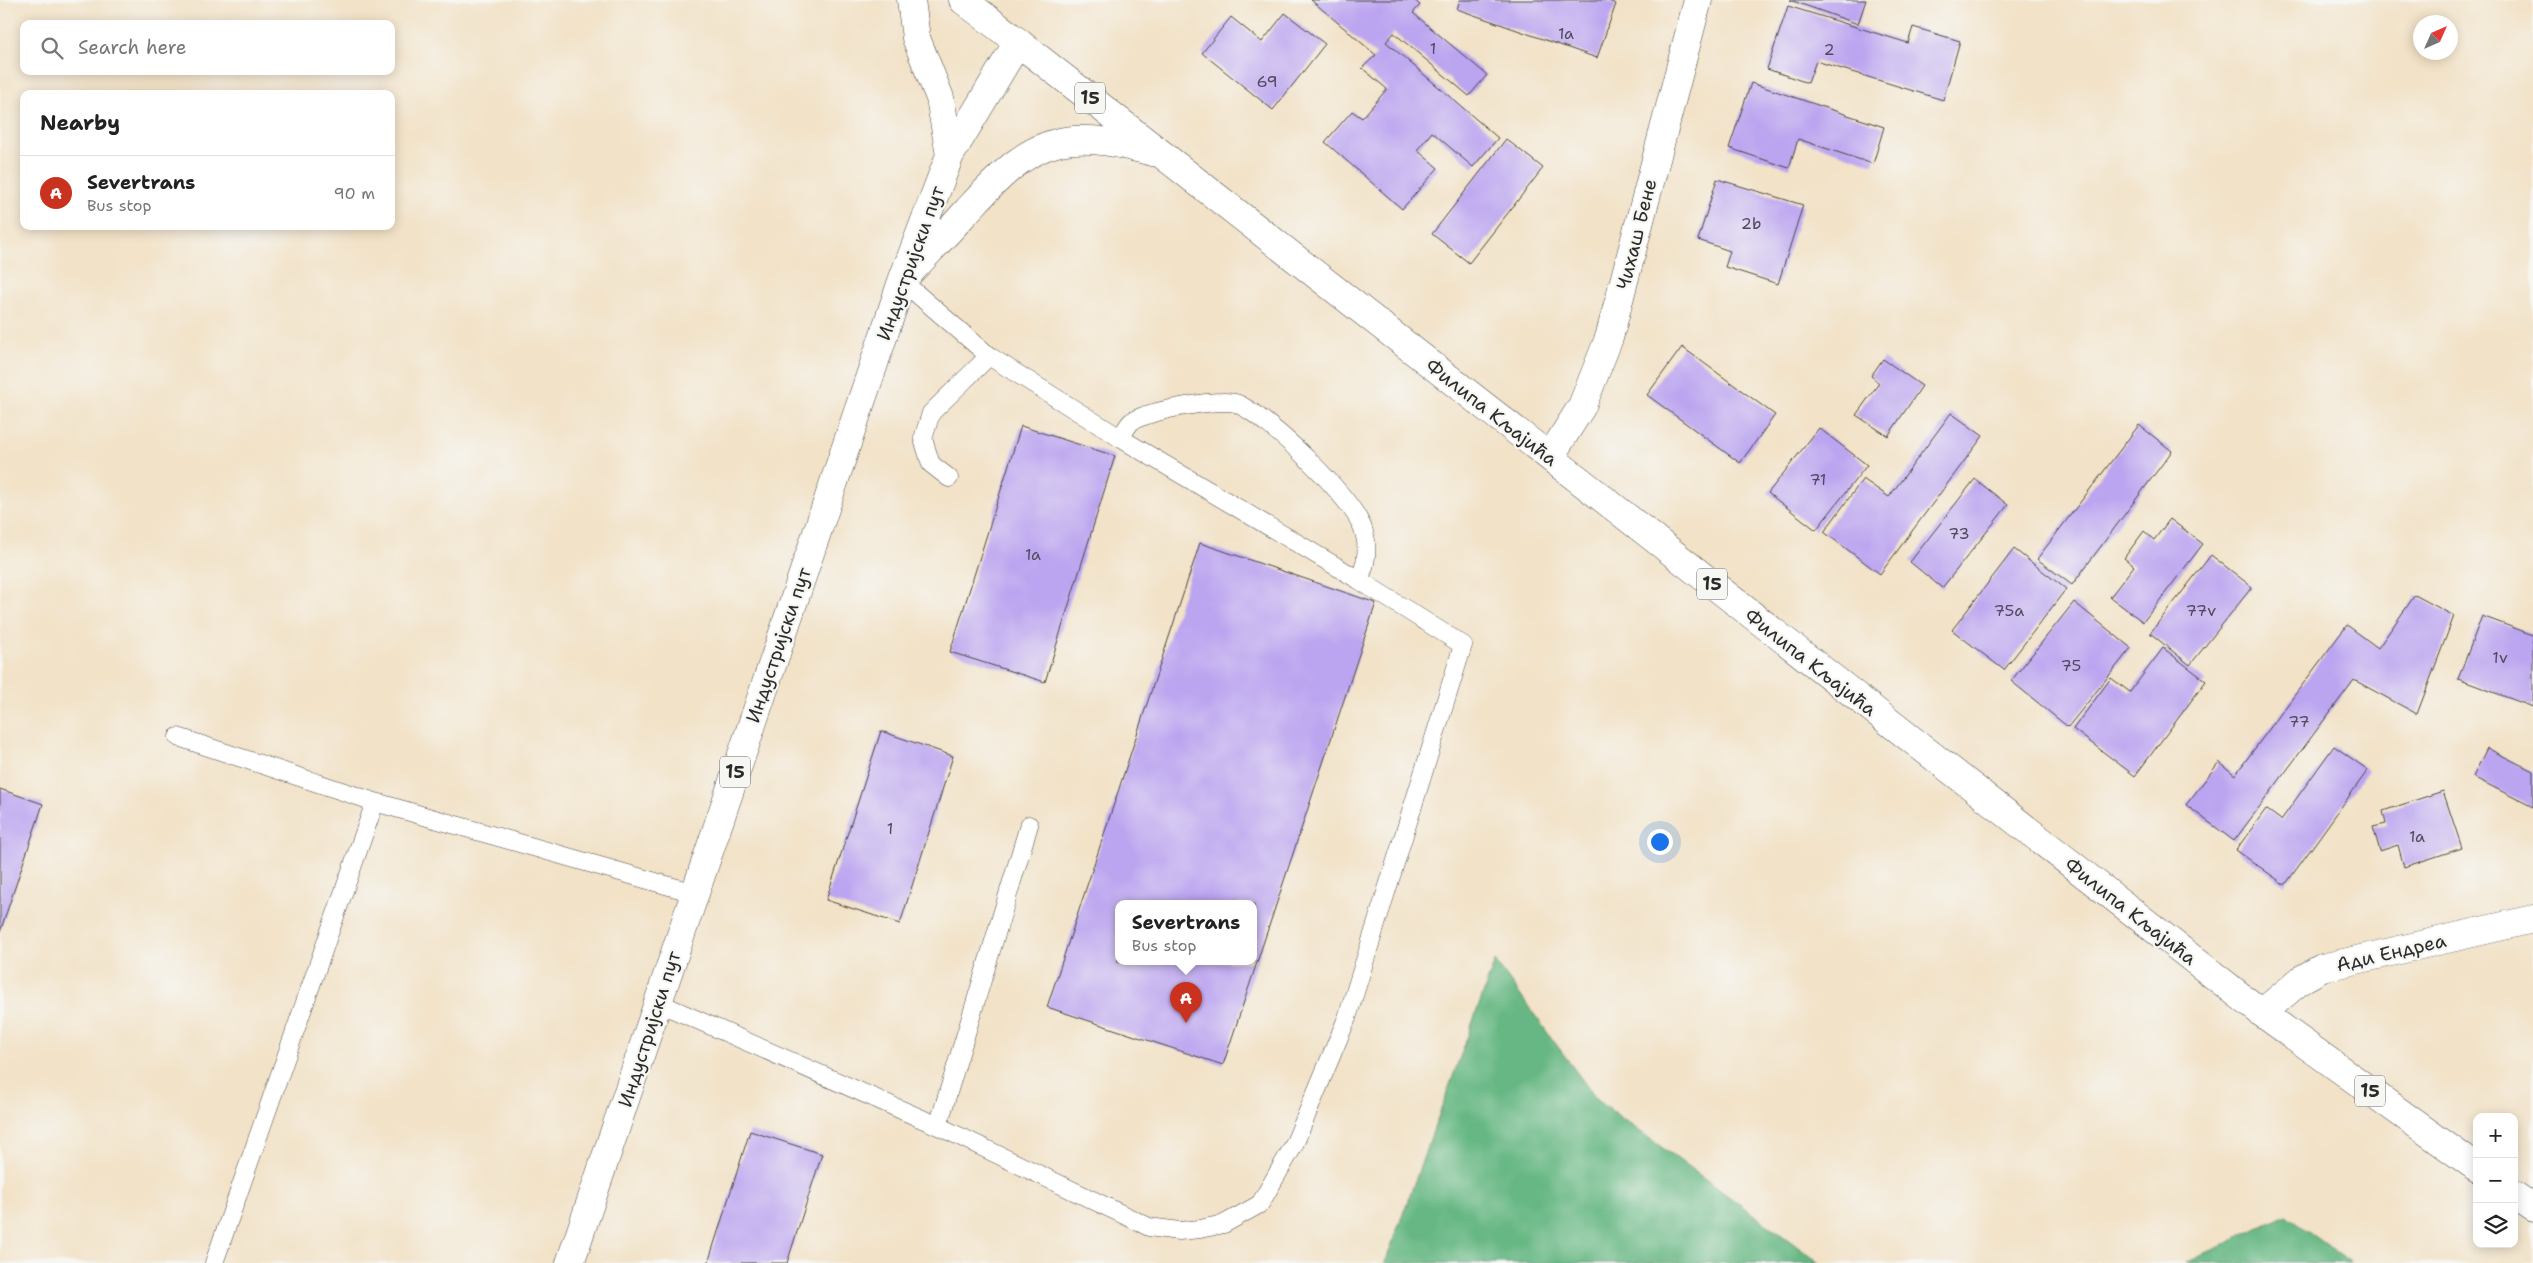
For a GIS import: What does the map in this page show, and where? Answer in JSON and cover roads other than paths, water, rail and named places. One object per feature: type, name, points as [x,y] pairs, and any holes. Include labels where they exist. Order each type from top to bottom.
[{"type":"main road","points":[[911,0],[916,38],[940,98],[950,155]]},
{"type":"main road","name":"Филипа Кљајића","points":[[962,0],[1162,154],[2262,1014],[2473,1165]]},
{"type":"main road","name":"Чихаш Бене","points":[[1550,458],[1582,406],[1609,338],[1698,0]]},
{"type":"main road","name":"Индустријски пут","points":[[570,1263],[902,281],[950,155],[1018,42]]},
{"type":"main road","points":[[902,281],[1002,174],[1022,158],[1045,147],[1073,140],[1104,140],[1162,154]]},
{"type":"main road","name":"Ади Ендреа","points":[[2262,1014],[2302,979],[2322,968],[2533,919]]},
{"type":"main road","points":[[2518,1198],[2533,1208]]},
{"type":"lane","points":[[659,1003],[938,1126],[1149,1227],[1179,1231],[1224,1224],[1260,1204],[1294,1145],[1347,1018],[1463,645],[1359,580],[1120,438],[989,356],[902,281]]},
{"type":"lane","points":[[949,478],[930,464],[923,439],[931,413],[989,356]]},
{"type":"lane","points":[[1120,438],[1132,422],[1162,410],[1186,406],[1237,403],[1288,438],[1350,504],[1364,532],[1366,566],[1359,580]]},
{"type":"lane","points":[[178,737],[375,802],[694,893]]},
{"type":"lane","points":[[214,1263],[375,802]]},
{"type":"lane","points":[[938,1126],[1029,824]]},
{"type":"place","name":"Severtrans","points":[[1186,1023]]}]
